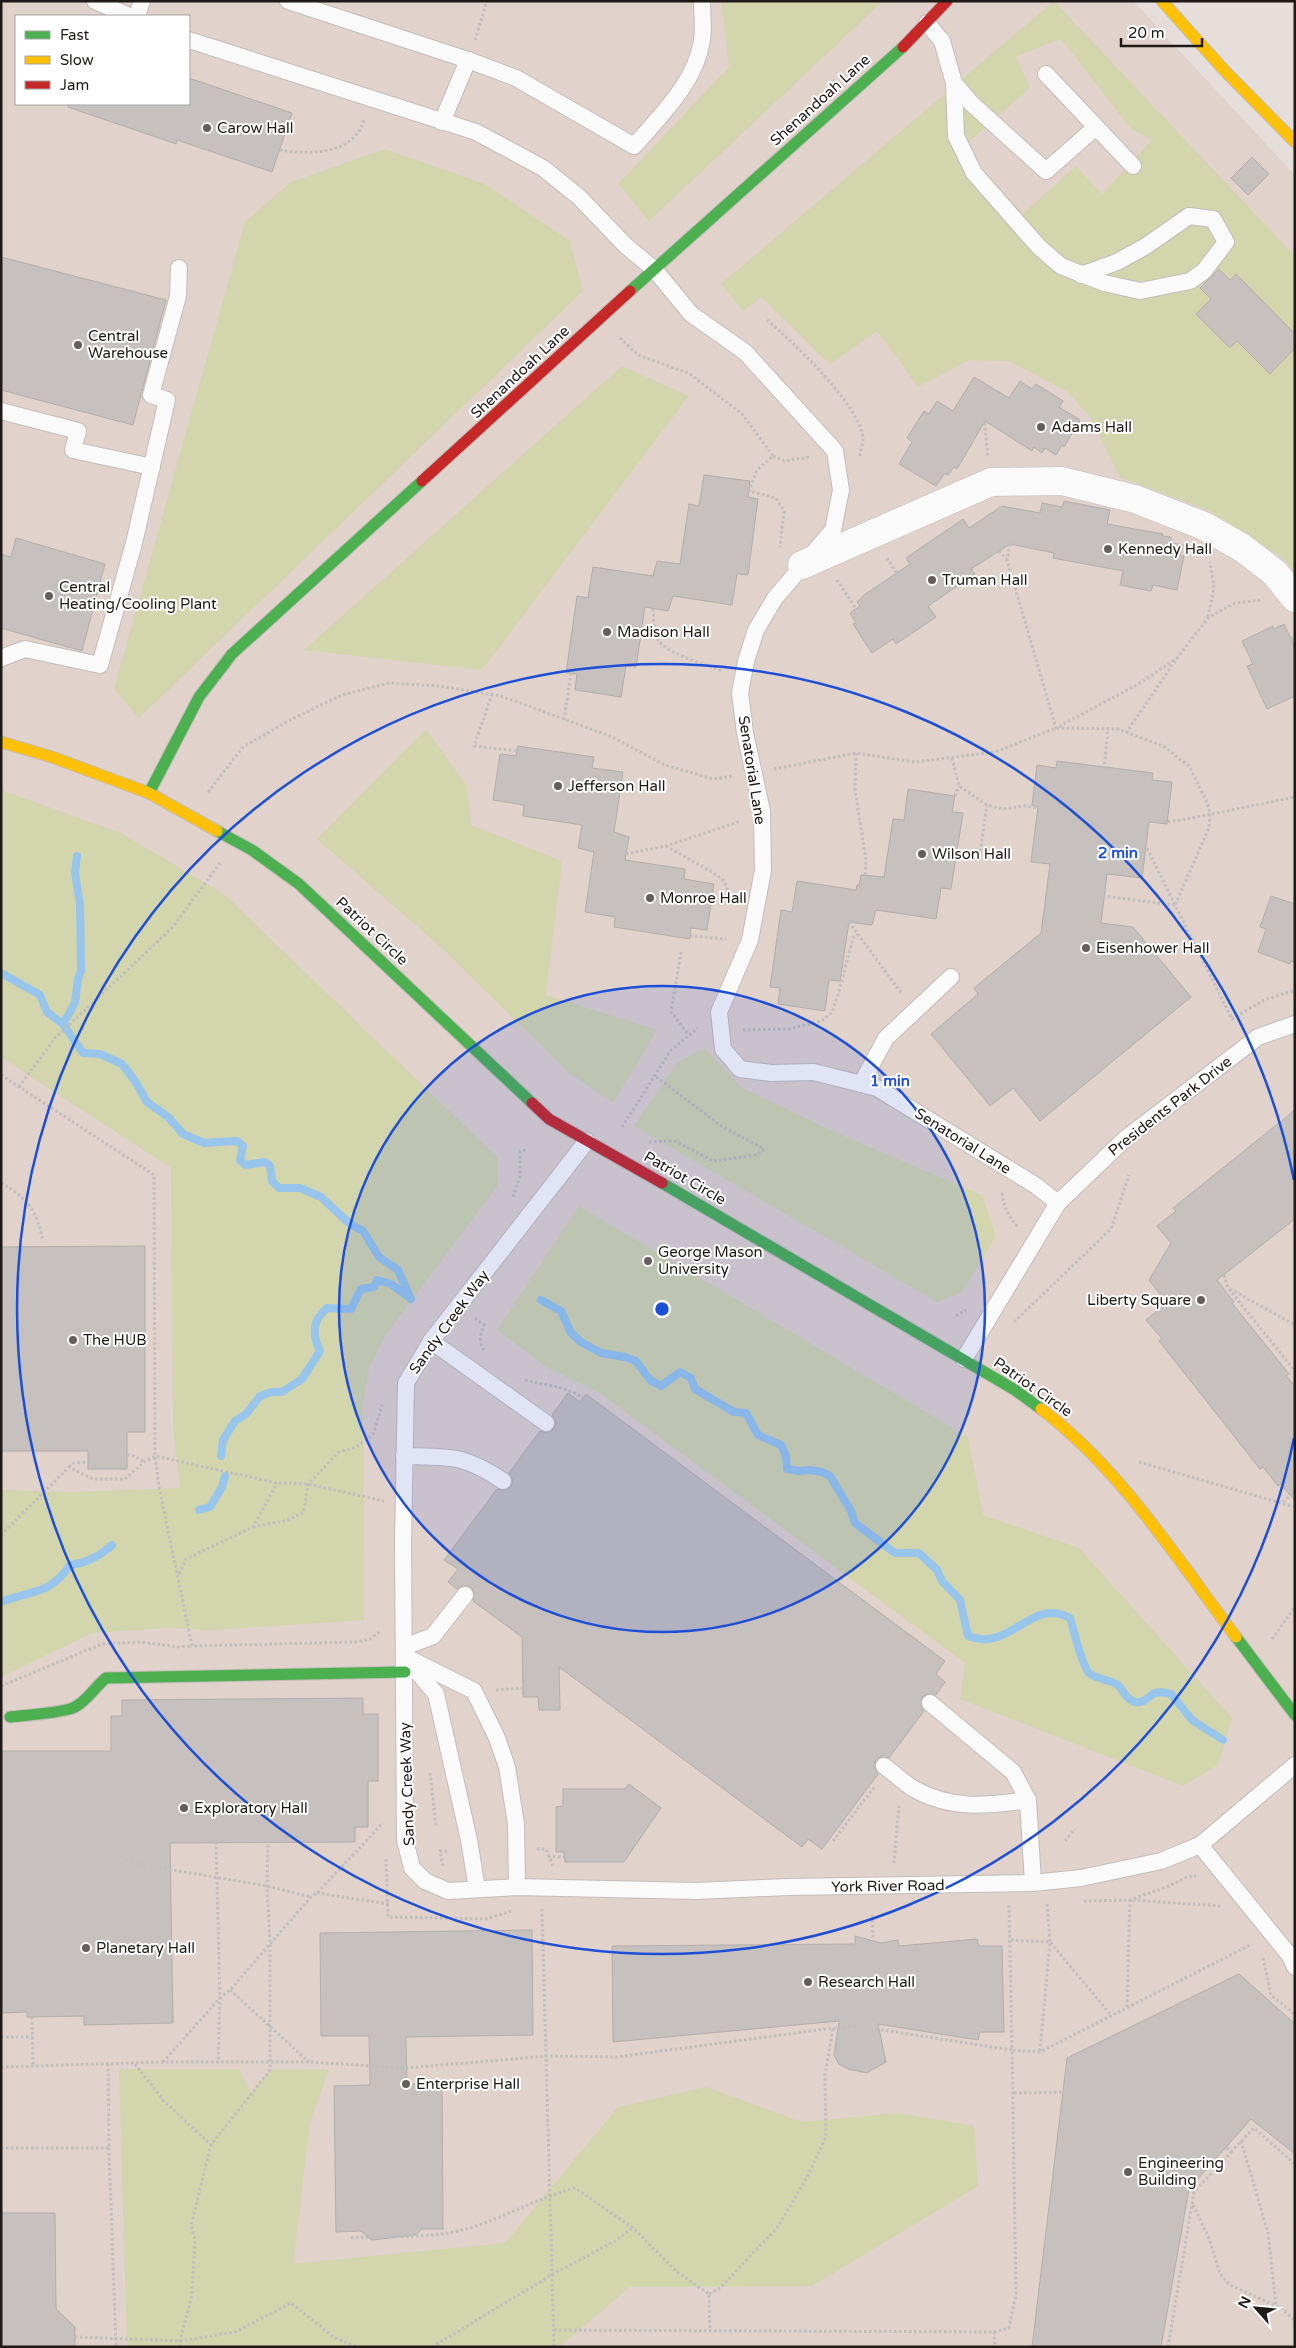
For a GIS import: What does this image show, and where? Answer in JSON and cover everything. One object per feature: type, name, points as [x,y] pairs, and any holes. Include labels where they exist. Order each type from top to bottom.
[{"type":"street","name":"Shenandoah Lane","points":[[149,793],[199,697],[232,654],[927,23],[947,1]]},
{"type":"street","points":[[1162,1],[1224,70],[1295,142]]},
{"type":"street","points":[[811,560],[991,482],[1062,482],[1135,499],[1204,526],[1241,547],[1275,573],[1282,600]]},
{"type":"street","name":"Patriot Circle","points":[[1,742],[52,757],[149,793],[252,850],[299,884],[548,1119],[611,1153],[964,1359],[1015,1390],[1070,1431],[1118,1480],[1295,1714]]},
{"type":"street","points":[[10,1717],[74,1708],[85,1700],[94,1688],[106,1678],[384,1673],[404,1658]]},
{"type":"lane","points":[[95,1],[127,15]]},
{"type":"lane","points":[[137,15],[142,1]]},
{"type":"lane","points":[[288,1],[468,60],[516,78],[634,146],[675,98],[695,65],[702,39],[702,1]]},
{"type":"lane","points":[[927,23],[942,40],[954,83],[956,136],[974,173],[1039,248],[1061,266],[1081,275],[1104,283],[1140,291],[1168,287],[1190,281],[1204,272],[1226,242],[1213,219],[1189,216],[1166,230],[1146,246],[1116,262],[1081,275]]},
{"type":"lane","name":"Senatorial Lane","points":[[190,40],[476,132],[543,168],[584,203],[626,246],[654,269],[691,314],[745,352],[835,451],[841,490],[833,530],[811,560],[775,598],[756,630],[740,693],[762,811],[763,870],[750,940],[719,1012],[724,1049],[740,1069],[772,1073],[814,1072],[877,1088],[1035,1185],[1058,1203]]},
{"type":"lane","points":[[442,122],[468,60]]},
{"type":"lane","points":[[1046,74],[1133,166]]},
{"type":"lane","points":[[954,83],[971,103],[1046,171],[1096,127]]},
{"type":"lane","points":[[1,658],[25,649],[100,665],[134,543],[167,400],[151,395],[178,296],[179,268]]},
{"type":"lane","points":[[1,411],[78,431],[73,450],[152,467]]},
{"type":"lane","points":[[861,1084],[886,1038],[951,976]]},
{"type":"lane","name":"Presidents Park Drive","points":[[964,1359],[1058,1203],[1126,1138],[1249,1044],[1258,1038],[1295,1024]]},
{"type":"lane","name":"Sandy Creek Way","points":[[448,1891],[425,1880],[412,1868],[405,1840],[404,1456],[406,1383],[431,1341],[587,1140]]},
{"type":"lane","points":[[431,1341],[546,1423]]},
{"type":"lane","points":[[404,1456],[448,1457],[465,1460],[482,1467],[503,1481]]},
{"type":"lane","points":[[404,1658],[432,1636],[465,1595]]},
{"type":"lane","points":[[404,1658],[474,1691],[507,1767],[516,1824],[517,1887]]},
{"type":"lane","points":[[404,1658],[436,1694],[470,1845],[477,1889]]},
{"type":"lane","points":[[930,1703],[1013,1772],[1028,1800],[1033,1883]]},
{"type":"lane","name":"York River Road","points":[[448,1891],[517,1887],[696,1891],[788,1887],[1033,1883],[1081,1878],[1161,1861],[1200,1845],[1295,1765]]},
{"type":"lane","points":[[884,1766],[914,1789],[948,1804],[989,1806],[1028,1800]]},
{"type":"lane","points":[[1200,1845],[1293,1960]]},
{"type":"path","points":[[468,60],[487,1]]},
{"type":"path","points":[[280,150],[316,153],[335,148],[352,140],[362,128],[367,112]]},
{"type":"path","points":[[620,338],[638,355],[690,374],[743,415],[772,456],[784,460],[817,455]]},
{"type":"path","points":[[984,418],[991,482]]},
{"type":"path","points":[[772,456],[757,470],[749,491],[776,498],[784,511],[778,564],[811,560],[856,609]]},
{"type":"path","points":[[1204,526],[1214,588],[1208,618]]},
{"type":"path","points":[[1007,560],[1010,544]]},
{"type":"path","points":[[999,551],[1007,560],[1056,728]]},
{"type":"path","points":[[1126,732],[1177,658],[1208,618],[1235,603],[1282,600]]},
{"type":"path","points":[[653,609],[654,626],[658,640],[668,649],[743,678]]},
{"type":"path","points":[[208,792],[244,747],[292,719],[342,695],[389,683],[440,686],[492,694],[610,736],[665,764],[713,779],[856,753],[915,762],[995,752],[1056,728],[1142,682],[1177,658]]},
{"type":"path","points":[[564,720],[571,673]]},
{"type":"path","points":[[492,694],[474,746],[517,751]]},
{"type":"path","points":[[1056,728],[1108,729],[1126,732],[1163,746],[1189,766],[1210,813],[1209,828],[1175,905]]},
{"type":"path","points":[[1104,769],[1108,729]]},
{"type":"path","points":[[856,753],[855,790],[866,860],[864,875]]},
{"type":"path","points":[[952,758],[959,786],[955,796]]},
{"type":"path","points":[[959,786],[987,805],[1003,809],[1024,806],[1042,808]]},
{"type":"path","points":[[1148,821],[1162,822],[1295,796]]},
{"type":"path","points":[[979,861],[987,805]]},
{"type":"path","points":[[626,854],[666,846],[741,821],[762,811]]},
{"type":"path","points":[[1145,844],[1232,1019],[1264,1000],[1295,990]]},
{"type":"path","points":[[666,846],[712,872],[724,882],[734,908]]},
{"type":"path","points":[[19,1087],[55,1038],[172,928],[220,863]]},
{"type":"path","points":[[1103,896],[1175,905]]},
{"type":"path","points":[[849,922],[902,994]]},
{"type":"path","points":[[690,936],[726,940],[728,932]]},
{"type":"path","points":[[622,1128],[671,1050],[700,1027],[720,1024],[747,1031],[788,1029],[822,1021],[832,1012],[853,938],[857,934]]},
{"type":"path","points":[[681,952],[671,1012],[689,1035]]},
{"type":"path","points":[[1,1075],[154,1175],[155,1456],[159,1487],[192,1646],[356,1642],[370,1639],[383,1630],[384,1673]]},
{"type":"path","points":[[645,1142],[675,1141],[713,1161],[757,1155],[764,1149],[721,1126],[654,1076]]},
{"type":"path","points":[[510,1203],[515,1195],[520,1176],[520,1151],[526,1150]]},
{"type":"path","points":[[1014,1322],[1111,1229],[1129,1175]]},
{"type":"path","points":[[1,1183],[17,1192],[30,1204],[40,1222],[43,1241]]},
{"type":"path","points":[[1002,1193],[1008,1216],[1020,1230],[1015,1234]]},
{"type":"path","points":[[1224,1275],[1228,1288],[1295,1371]]},
{"type":"path","points":[[1228,1288],[1295,1325]]},
{"type":"path","points":[[459,1306],[484,1325],[481,1333],[481,1346],[487,1355]]},
{"type":"path","points":[[956,1316],[969,1307]]},
{"type":"path","points":[[518,1377],[542,1385],[571,1389],[583,1398]]},
{"type":"path","points":[[178,1574],[186,1559],[253,1527],[288,1520],[304,1512],[308,1484],[339,1452],[356,1447],[373,1434],[384,1400],[384,1418]]},
{"type":"path","points":[[127,1456],[134,1456],[144,1462]]},
{"type":"path","points":[[69,1467],[93,1479],[125,1480],[144,1462],[155,1456],[277,1483],[308,1484],[385,1501]]},
{"type":"path","points":[[1134,1461],[1295,1507]]},
{"type":"path","points":[[1,1535],[69,1467],[74,1463],[88,1462]]},
{"type":"path","points":[[253,1527],[277,1483]]},
{"type":"path","points":[[385,1492],[385,1510]]},
{"type":"path","points":[[1282,1503],[1295,1492]]},
{"type":"path","points":[[1271,1639],[1295,1606]]},
{"type":"path","points":[[833,1841],[876,1784]]},
{"type":"path","points":[[894,1871],[899,1802]]},
{"type":"path","points":[[384,1813],[384,1832]]},
{"type":"path","points":[[163,2062],[220,1998],[230,1990],[311,1897],[317,1893],[383,1823]]},
{"type":"path","points":[[1065,1841],[1075,1829]]},
{"type":"path","points":[[216,1842],[220,1998],[218,2063]]},
{"type":"path","points":[[180,2347],[192,2296],[195,2239],[191,2226],[211,2145],[270,2070],[268,1842]]},
{"type":"path","points":[[385,1850],[388,1917],[486,1919],[514,1910]]},
{"type":"path","points":[[117,1854],[137,1864],[267,1886],[311,1897]]},
{"type":"path","points":[[548,1856],[564,1857]]},
{"type":"path","points":[[1130,1900],[1169,1886],[1187,1877],[1200,1876]]},
{"type":"path","points":[[317,1893],[388,1904]]},
{"type":"path","points":[[1127,2008],[1130,1900]]},
{"type":"path","points":[[1083,1902],[1130,1900],[1227,1906],[1222,1900]]},
{"type":"path","points":[[1040,2052],[1050,1942],[1047,1902],[1056,1902]]},
{"type":"path","points":[[554,2330],[994,2332],[1009,2328],[1016,2294],[1014,2093],[1009,1905]]},
{"type":"path","points":[[533,1908],[542,1907],[548,2056],[554,2347]]},
{"type":"path","points":[[872,1915],[873,1940]]},
{"type":"path","points":[[876,2029],[1012,2050],[1040,2052],[1256,1942],[1250,1935]]},
{"type":"path","points":[[1011,1940],[1050,1942],[1112,2015]]},
{"type":"path","points":[[1260,1949],[1271,1995],[1295,2014]]},
{"type":"path","points":[[230,1990],[309,2062]]},
{"type":"path","points":[[32,2017],[33,2066]]},
{"type":"path","points":[[709,2294],[720,2288],[777,2228],[805,2181],[826,2137],[825,2075],[834,2028]]},
{"type":"path","points":[[1,2067],[163,2062],[309,2062],[406,2068],[548,2056],[617,2057],[834,2028],[859,2028]]},
{"type":"path","points":[[1,2037],[33,2037]]},
{"type":"path","points":[[108,2064],[116,2347]]},
{"type":"path","points":[[135,2064],[164,2101],[211,2145]]},
{"type":"path","points":[[1014,2093],[1062,2092]]},
{"type":"path","points":[[1168,2347],[1194,2192],[1254,2128],[1295,2164]]},
{"type":"path","points":[[1241,2141],[1268,2232],[1276,2306]]},
{"type":"path","points":[[1226,2147],[1231,2152]]},
{"type":"path","points":[[1,2148],[109,2148]]},
{"type":"path","points":[[351,2238],[448,2233],[551,2194],[575,2188],[632,2228],[677,2272],[709,2294]]},
{"type":"path","points":[[1193,2204],[1209,2238],[1220,2274],[1230,2285],[1283,2309],[1295,2320]]},
{"type":"path","points":[[432,2347],[553,2274],[615,2241],[632,2228]]},
{"type":"path","points":[[709,2294],[710,2330]]},
{"type":"path","points":[[75,2337],[180,2341],[235,2332],[291,2303],[335,2338],[358,2347]]},
{"type":"path","points":[[994,2332],[995,2347]]},
{"type":"shaded area","name":"George Mason University","points":[[1,1],[1133,1],[1295,175],[1295,2347],[1,2347]]},
{"type":"green space","points":[[721,1],[883,1],[649,221],[618,184],[729,67]]},
{"type":"green space","points":[[1054,1],[1295,256],[1295,573],[1284,559],[1208,510],[1120,477],[1090,417],[1068,392],[1009,361],[970,360],[918,387],[877,331],[830,364],[761,297],[743,311],[721,284]],"holes":[[[1061,39],[1131,129],[1152,140],[1102,194],[1076,166],[1023,214],[963,147],[1030,88],[1016,56]]]},
{"type":"green space","points":[[385,149],[485,184],[570,241],[583,291],[139,718],[114,689],[245,222],[291,182]]},
{"type":"green space","points":[[622,366],[689,396],[482,670],[304,650]]},
{"type":"green space","points":[[426,729],[467,786],[471,825],[562,861],[546,995],[657,1030],[613,1103],[568,1072],[443,949],[317,839]]},
{"type":"green space","points":[[1,790],[121,833],[224,894],[497,1157],[498,1185],[385,1336],[369,1368],[363,1405],[364,1620],[213,1630],[165,1628],[92,1633],[1,1677],[1,1490],[75,1492],[180,1488],[173,1428],[171,1168],[1,1057]]},
{"type":"green space","points":[[704,1048],[741,1087],[832,1131],[982,1195],[996,1236],[962,1292],[937,1302],[634,1126],[678,1062]]},
{"type":"green space","points":[[579,1206],[968,1437],[983,1515],[1079,1548],[1232,1718],[1218,1765],[1183,1786],[960,1699],[965,1663],[600,1393],[548,1368],[497,1330]]},
{"type":"green space","points":[[119,2069],[239,2069],[251,2093],[270,2070],[329,2069],[310,2123],[293,2264],[505,2243],[618,2107],[706,2087],[802,2122],[898,2113],[974,2126],[978,2186],[812,2286],[630,2287],[559,2347],[127,2347]]},
{"type":"building","name":"Carow Hall","points":[[190,78],[292,113],[272,172],[177,140],[176,144],[68,107],[68,105],[190,105]]},
{"type":"building","points":[[1252,157],[1269,174],[1248,195],[1231,178]]},
{"type":"building","name":"Central Warehouse","points":[[1,257],[166,300],[133,425],[1,390]]},
{"type":"building","points":[[1219,269],[1230,280],[1236,274],[1295,334],[1295,348],[1270,374],[1237,341],[1230,348],[1196,314],[1211,299],[1200,288]]},
{"type":"building","name":"Adams Hall","points":[[974,377],[1009,398],[1020,381],[1032,389],[1036,384],[1063,401],[1059,407],[1080,420],[1064,447],[1062,445],[1056,455],[1045,448],[1042,453],[1034,447],[1032,451],[985,421],[957,469],[954,467],[948,475],[945,473],[936,486],[899,464],[912,442],[907,438],[924,411],[929,414],[937,401],[953,411]]},
{"type":"building","points":[[704,475],[750,481],[748,497],[758,499],[748,575],[737,574],[732,605],[673,596],[668,611],[645,607],[636,667],[626,666],[621,697],[575,690],[577,674],[566,673],[577,596],[588,598],[593,567],[653,576],[657,561],[680,564],[689,504],[699,506]]},
{"type":"building","points":[[1064,501],[1110,510],[1107,524],[1163,534],[1162,536],[1171,537],[1171,543],[1183,545],[1180,556],[1184,556],[1177,590],[1153,585],[1151,591],[1120,585],[1123,571],[1053,558],[1054,553],[1010,544],[971,569],[975,574],[928,606],[936,617],[896,644],[893,639],[872,653],[853,624],[856,623],[850,613],[860,606],[857,602],[864,595],[910,564],[906,558],[963,519],[969,528],[1002,506],[1040,513],[1042,503],[1062,507]]},
{"type":"building","name":"Central Heating/Cooling Plant","points":[[16,538],[105,564],[82,651],[1,628],[1,554],[11,557]]},
{"type":"building","points":[[1284,624],[1295,647],[1295,696],[1267,709],[1247,666],[1253,664],[1242,641],[1273,626],[1274,629]]},
{"type":"building","points":[[518,746],[594,757],[592,768],[623,772],[614,832],[629,837],[625,860],[685,869],[684,879],[714,884],[707,930],[691,928],[690,939],[614,927],[615,917],[585,912],[594,852],[578,848],[582,825],[523,816],[524,805],[493,800],[500,754],[516,756]]},
{"type":"building","name":"Eisenhower Hall","points":[[1057,761],[1153,773],[1152,780],[1172,782],[1167,824],[1149,822],[1142,878],[1107,874],[1101,923],[1133,927],[1191,997],[1040,1121],[1013,1088],[990,1106],[931,1034],[978,994],[974,988],[1041,933],[1050,864],[1031,862],[1038,807],[1032,805],[1037,765],[1056,768]]},
{"type":"building","points":[[908,789],[955,796],[952,812],[963,813],[951,889],[941,888],[936,919],[876,910],[872,925],[849,922],[840,981],[829,980],[825,1011],[778,1004],[780,988],[770,987],[781,910],[792,912],[797,881],[856,890],[861,875],[884,877],[893,819],[904,820]]},
{"type":"building","points":[[1271,896],[1295,904],[1295,962],[1291,961],[1290,964],[1258,952],[1266,929],[1260,927]]},
{"type":"building","name":"Liberty Square","points":[[1295,1110],[1295,1219],[1217,1280],[1234,1302],[1232,1303],[1289,1374],[1286,1376],[1295,1386],[1295,1501],[1281,1484],[1278,1486],[1263,1467],[1260,1469],[1159,1341],[1162,1339],[1146,1320],[1167,1303],[1149,1280],[1171,1243],[1157,1226],[1176,1211],[1173,1208]]},
{"type":"building","name":"The HUB","points":[[145,1246],[145,1432],[127,1432],[127,1469],[88,1469],[88,1451],[1,1451],[1,1247]]},
{"type":"building","points":[[568,1393],[580,1402],[586,1394],[945,1661],[936,1674],[945,1682],[936,1695],[927,1694],[922,1697],[921,1706],[924,1711],[889,1758],[880,1757],[876,1760],[874,1765],[878,1774],[822,1849],[808,1839],[802,1847],[559,1667],[560,1710],[539,1710],[538,1697],[523,1697],[522,1637],[473,1601],[474,1592],[471,1587],[462,1586],[457,1589],[448,1582],[458,1569],[444,1560],[497,1489],[503,1491],[511,1487],[513,1481],[509,1473],[540,1431],[546,1433],[554,1429],[556,1423],[552,1415]]},
{"type":"building","name":"Exploratory Hall","points":[[363,1698],[363,1714],[378,1714],[378,1781],[368,1781],[368,1827],[355,1827],[355,1842],[170,1843],[173,2023],[84,2025],[84,2016],[27,2017],[27,2012],[1,2013],[1,1751],[111,1751],[111,1716],[122,1716],[122,1700]]},
{"type":"building","points":[[629,1784],[661,1808],[624,1862],[565,1862],[564,1852],[556,1852],[556,1807],[563,1806],[563,1789],[625,1789]]},
{"type":"building","name":"Enterprise Hall","points":[[532,1930],[533,2035],[406,2037],[407,2084],[442,2083],[443,2229],[422,2229],[416,2235],[372,2240],[361,2231],[336,2232],[334,2086],[370,2085],[369,2036],[321,2036],[320,1933]]},
{"type":"building","name":"Research Hall","points":[[855,1936],[881,1943],[898,1940],[899,1946],[977,1939],[979,1946],[1002,1946],[1004,2032],[980,2032],[978,2040],[878,2024],[886,2062],[867,2073],[848,2069],[839,2064],[834,2055],[839,2021],[613,2042],[612,1946],[855,1944]]},
{"type":"building","name":"Engineering Building","points":[[1239,1974],[1295,2024],[1295,2154],[1251,2119],[1189,2189],[1161,2347],[1032,2347],[1067,2058]]},
{"type":"building","points":[[1,2213],[55,2213],[56,2309],[75,2327],[75,2347],[1,2347]]},
{"type":"waterway","points":[[63,1024],[75,1003],[81,971],[80,905],[75,873],[77,856]]},
{"type":"waterway","points":[[1,973],[40,995],[47,1012],[63,1024],[83,1053],[100,1054],[122,1064],[135,1081],[147,1102],[168,1117],[183,1134],[204,1143],[237,1141],[243,1146],[240,1160],[245,1165],[265,1162],[270,1166],[272,1181],[279,1188],[300,1188],[321,1197],[350,1224],[363,1231],[379,1257],[398,1270],[411,1299]]},
{"type":"waterway","points":[[221,1456],[223,1440],[235,1421],[246,1414],[260,1396],[271,1392],[282,1392],[302,1379],[320,1351],[315,1328],[318,1318],[327,1308],[351,1309],[361,1289],[374,1287],[377,1280],[391,1284],[410,1298]]},
{"type":"waterway","points":[[541,1300],[561,1311],[571,1333],[581,1342],[601,1353],[636,1361],[650,1380],[661,1386],[680,1372],[691,1378],[695,1389],[734,1412],[746,1413],[758,1435],[781,1445],[786,1456],[787,1469],[810,1470],[822,1472],[830,1476],[851,1511],[855,1523],[895,1553],[919,1553],[937,1570],[942,1581],[960,1600],[968,1636],[983,1639],[997,1637],[1043,1614],[1056,1613],[1070,1618],[1081,1657],[1090,1674],[1116,1684],[1128,1698],[1135,1702],[1144,1701],[1157,1692],[1171,1694],[1192,1720],[1223,1740]]},
{"type":"waterway","points":[[199,1510],[210,1507],[222,1487],[225,1476]]},
{"type":"waterway","points":[[1,1602],[48,1587],[63,1575],[70,1565],[82,1563],[93,1558],[112,1545]]},
{"type":"traffic: fast","points":[[630,291],[903,47]]},
{"type":"traffic: fast","points":[[149,793],[199,697],[232,654],[422,481]]},
{"type":"traffic: fast","points":[[217,831],[252,850],[299,884],[532,1103]]},
{"type":"traffic: fast","points":[[662,1183],[1015,1390],[1041,1409]]},
{"type":"traffic: fast","points":[[1236,1637],[1295,1715]]},
{"type":"traffic: fast","points":[[10,1717],[54,1712],[75,1707],[106,1678],[405,1672]]},
{"type":"traffic: slow","points":[[1162,1],[1224,70],[1295,142]]},
{"type":"traffic: slow","points":[[1,742],[52,757],[149,793],[217,831]]},
{"type":"traffic: slow","points":[[1041,1409],[1070,1433],[1122,1487],[1169,1546],[1236,1637]]},
{"type":"traffic: jam","points":[[903,47],[947,1]]},
{"type":"traffic: jam","points":[[422,481],[630,291]]},
{"type":"traffic: jam","points":[[532,1103],[549,1119],[662,1183]]},
{"type":"place","name":"Carow Hall","points":[[207,128]]},
{"type":"place","name":"Central Warehouse","points":[[78,345]]},
{"type":"place","name":"Adams Hall","points":[[1041,427]]},
{"type":"place","name":"Kennedy Hall","points":[[1108,549]]},
{"type":"place","name":"Truman Hall","points":[[932,580]]},
{"type":"place","name":"Central Heating/Cooling Plant","points":[[49,596]]},
{"type":"place","name":"Madison Hall","points":[[607,632]]},
{"type":"place","name":"Jefferson Hall","points":[[558,786]]},
{"type":"place","name":"Wilson Hall","points":[[922,854]]},
{"type":"place","name":"Monroe Hall","points":[[650,898]]},
{"type":"place","name":"Eisenhower Hall","points":[[1086,948]]},
{"type":"place","name":"George Mason University","points":[[648,1261]]},
{"type":"place","name":"Liberty Square","points":[[1201,1300]]},
{"type":"place","name":"The HUB","points":[[73,1340]]},
{"type":"place","name":"Exploratory Hall","points":[[184,1808]]},
{"type":"place","name":"Planetary Hall","points":[[86,1948]]},
{"type":"place","name":"Research Hall","points":[[808,1982]]},
{"type":"place","name":"Enterprise Hall","points":[[406,2084]]},
{"type":"place","name":"Engineering Building","points":[[1128,2172]]}]
